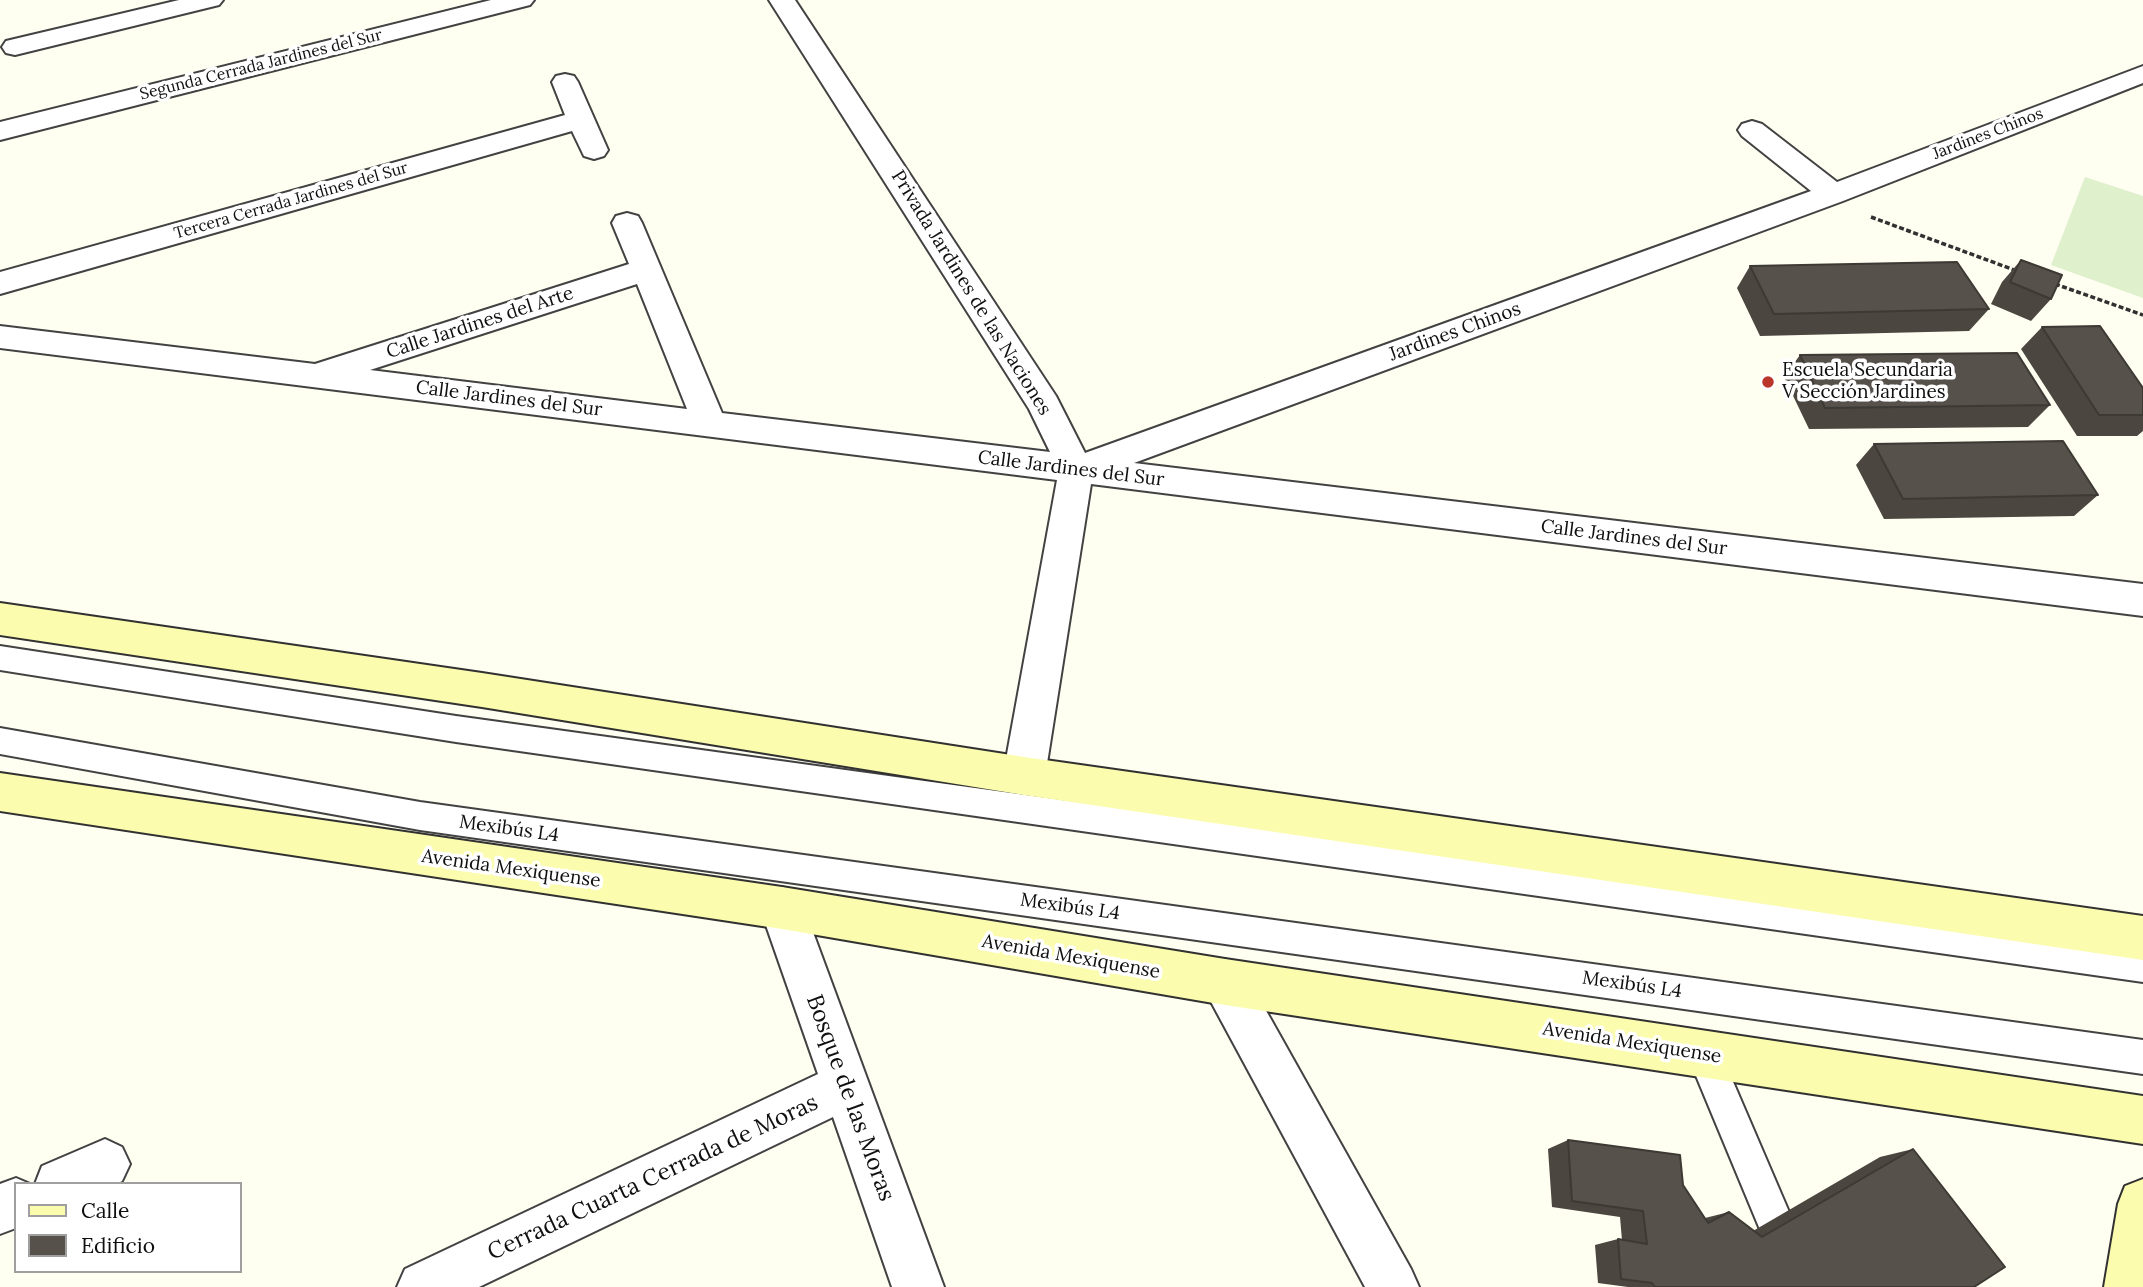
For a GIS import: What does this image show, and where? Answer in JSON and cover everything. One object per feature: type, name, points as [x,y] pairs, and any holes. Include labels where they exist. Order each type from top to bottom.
[{"type":"main road","points":[[0,619],[468,688],[1024,776],[2143,938]]},
{"type":"main road","name":"Avenida Mexiquense","points":[[0,792],[782,908],[1225,982],[2143,1120]]},
{"type":"main road","points":[[2130,1287],[2143,1204]]},
{"type":"street","points":[[15,47],[210,0]]},
{"type":"street","name":"Privada Jardines de las Naciones","points":[[782,0],[1044,405],[1076,471]]},
{"type":"street","name":"Segunda Cerrada Jardines del Sur","points":[[0,131],[527,7]]},
{"type":"street","name":"Jardines Chinos","points":[[1076,471],[1833,194],[2143,74]]},
{"type":"street","points":[[565,82],[594,150]]},
{"type":"street","name":"Tercera Cerrada Jardines del Sur","points":[[0,283],[582,118]]},
{"type":"street","points":[[1752,130],[1833,194]]},
{"type":"street","points":[[627,223],[710,424]]},
{"type":"street","name":"Calle Jardines del Arte","points":[[314,376],[645,270]]},
{"type":"street","name":"Calle Jardines del Sur","points":[[0,337],[2143,600]]},
{"type":"street","points":[[1024,776],[1076,471]]},
{"type":"street","name":"Bosque de las Moras","points":[[782,908],[918,1287]]},
{"type":"street","points":[[1225,982],[1393,1287]]},
{"type":"street","name":"Cerrada Cuarta Cerrada de Moras","points":[[423,1287],[845,1086]]},
{"type":"street","points":[[64,1182],[105,1164]]},
{"type":"lane","points":[[0,659],[484,733],[2143,966]]},
{"type":"lane","name":"Mexibús L4","points":[[0,741],[420,816],[2143,1057]]},
{"type":"lane","points":[[1704,1054],[1774,1219]]},
{"type":"path","points":[[1833,194],[1884,225],[2026,274]]},
{"type":"path","points":[[2052,283],[2143,315]]},
{"type":"green space","points":[[2085,177],[2143,196],[2143,298],[2051,265]]},
{"type":"building","points":[[2021,260],[2062,275],[2051,299],[2010,282]]},
{"type":"building","points":[[1957,262],[1989,309],[1774,314],[1750,266]]},
{"type":"building","points":[[2100,326],[2143,388],[2143,415],[2099,415],[2042,327]]},
{"type":"building","points":[[2017,353],[2050,405],[1825,408],[1800,355]]},
{"type":"building","points":[[2063,441],[2098,495],[1903,499],[1874,444]]},
{"type":"building","points":[[1568,1140],[1680,1155],[1683,1185],[1708,1223],[1729,1212],[1762,1237],[1913,1149],[2005,1267],[1974,1287],[1655,1287],[1652,1283],[1621,1279],[1618,1239],[1647,1244],[1643,1211],[1572,1201]]},
{"type":"place","name":"Escuela Secundaria V Sección Jardines","points":[[1768,382]]}]
